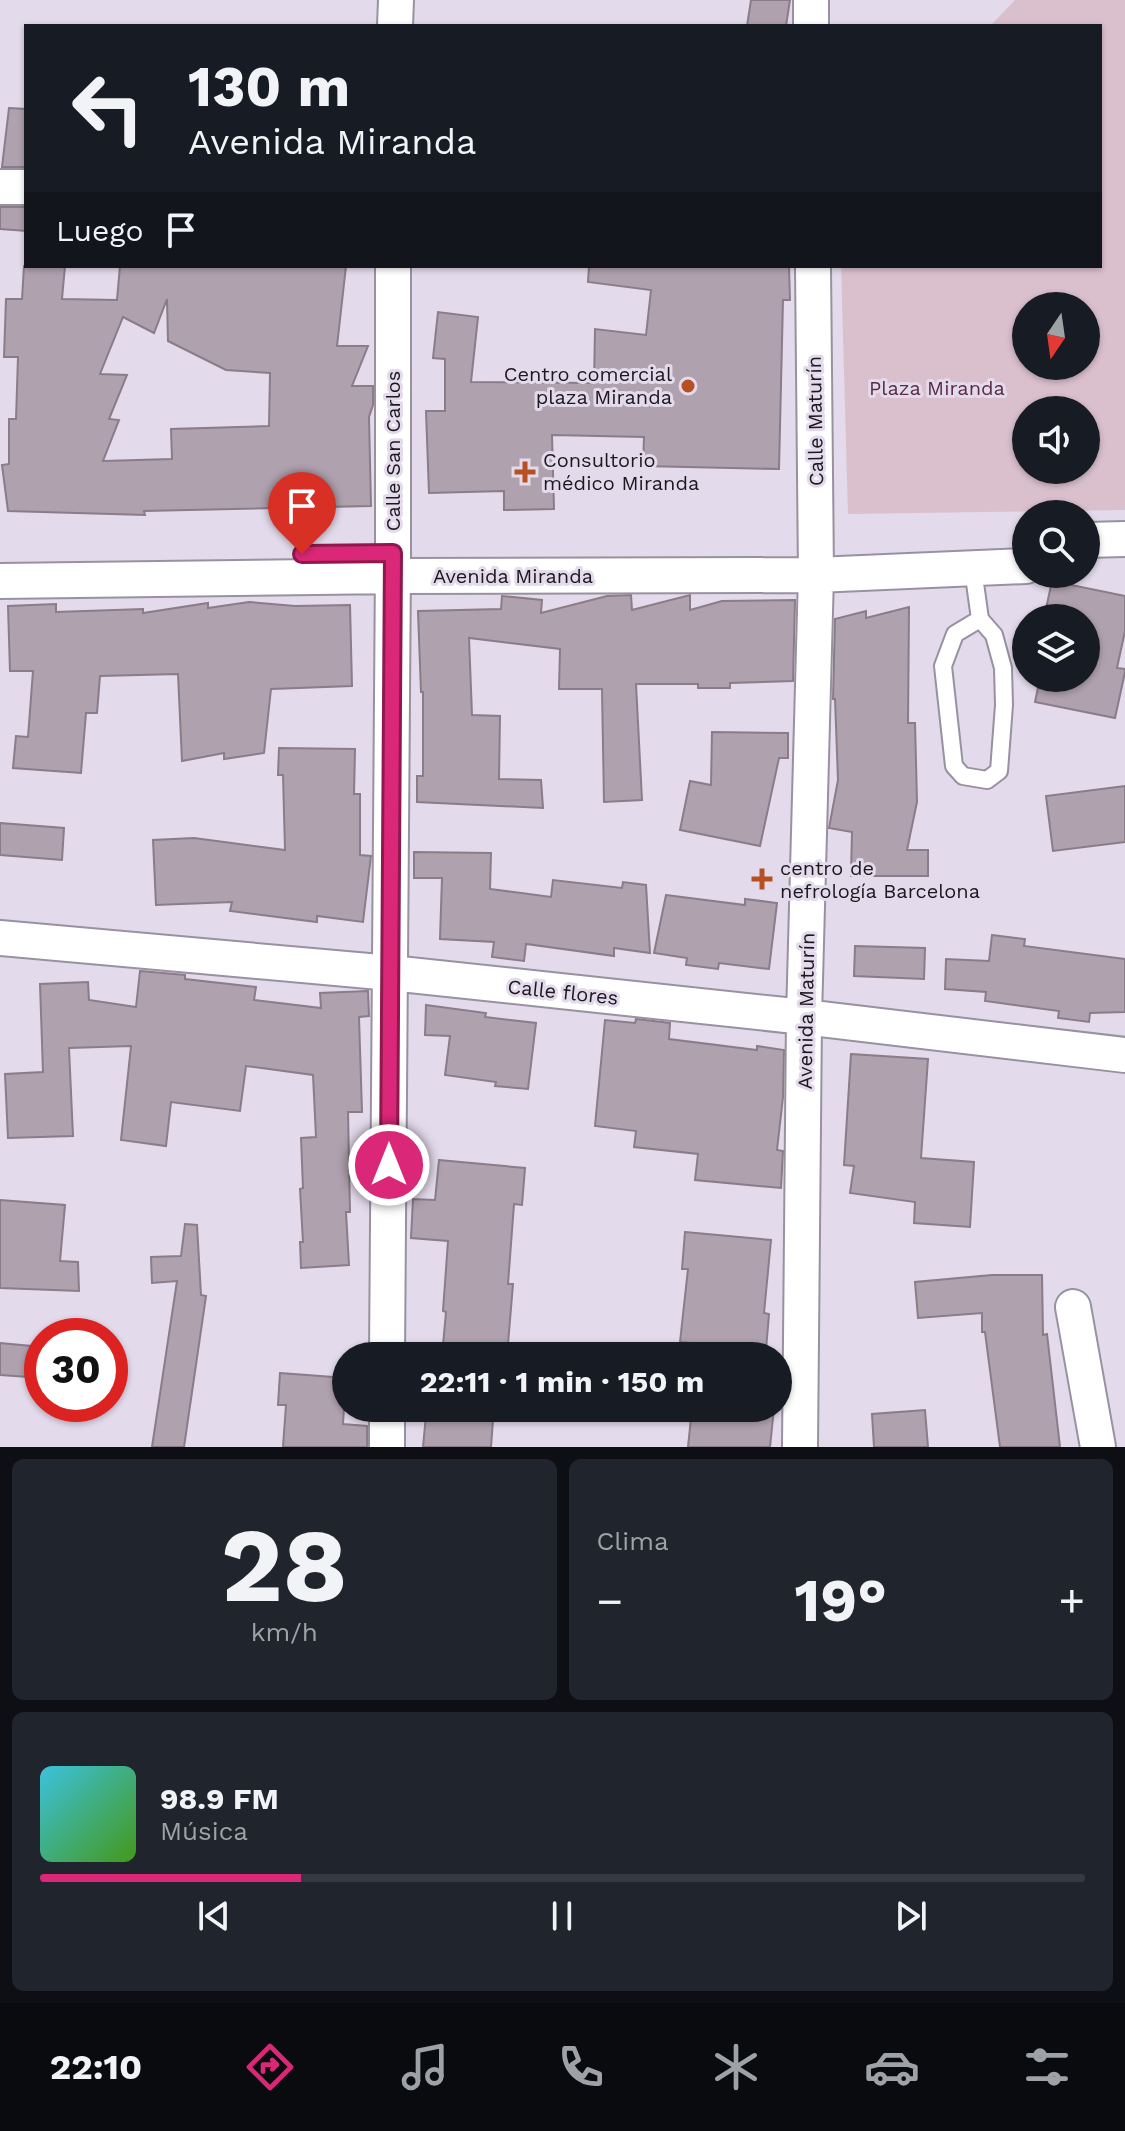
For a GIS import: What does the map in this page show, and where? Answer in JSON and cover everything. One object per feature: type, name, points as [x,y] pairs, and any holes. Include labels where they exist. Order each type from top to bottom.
[{"type":"street","points":[[395,24],[396,0]]},
{"type":"street","points":[[811,0],[811,24]]},
{"type":"street","points":[[0,187],[24,187]]},
{"type":"street","name":"Calle San Carlos","points":[[387,1342],[393,268]]},
{"type":"street","name":"Calle Maturín","points":[[813,268],[816,564]]},
{"type":"street","points":[[1100,540],[1125,539]]},
{"type":"street","name":"Avenida Miranda","points":[[816,564],[1012,544]]},
{"type":"street","name":"Avenida Miranda","points":[[0,558],[393,565],[1012,567]]},
{"type":"street","points":[[1100,563],[1125,562]]},
{"type":"street","name":"Avenida Maturín","points":[[800,1447],[804,1017],[816,564]]},
{"type":"street","name":"Avenida Miranda","points":[[0,581],[393,565]]},
{"type":"street","name":"Calle flores","points":[[0,938],[391,973],[1125,1055]]},
{"type":"street","points":[[1073,1307],[1098,1447]]},
{"type":"street","points":[[387,1422],[387,1447]]},
{"type":"lane","points":[[973,569],[980,619],[994,635],[1003,668],[1004,705],[999,771],[987,780],[963,776],[954,766],[943,666],[955,634],[980,619]]},
{"type":"green space","name":"Plaza Miranda","points":[[1015,0],[1125,0],[1125,510],[1100,510],[1100,500],[1012,500],[1012,512],[848,514],[841,268],[1102,268],[1102,24],[992,24]]},
{"type":"building","points":[[751,0],[790,0],[786,24],[747,24]]},
{"type":"building","points":[[9,108],[24,109],[24,167],[2,167]]},
{"type":"building","points":[[0,207],[24,207],[24,231],[0,229]]},
{"type":"building","points":[[24,266],[65,268],[62,299],[117,300],[120,268],[346,268],[337,346],[368,346],[352,386],[373,386],[373,405],[369,417],[371,506],[144,511],[145,515],[8,511],[2,465],[9,464],[9,419],[16,419],[18,357],[4,357],[6,299],[22,299]],"holes":[[[167,299],[168,341],[226,370],[270,373],[269,426],[171,429],[172,459],[103,461],[119,420],[109,419],[127,375],[100,374],[123,317],[154,333]]]},
{"type":"building","points":[[589,268],[789,268],[790,300],[783,300],[779,469],[643,466],[644,437],[552,435],[554,509],[504,510],[504,491],[429,493],[426,411],[445,411],[445,359],[433,358],[438,312],[478,317],[471,382],[594,383],[595,329],[646,335],[651,290],[588,282]]},
{"type":"building","points":[[1050,588],[1086,588],[1125,596],[1125,631],[1117,668],[1125,669],[1125,672],[1115,718],[1035,702],[1037,692],[1100,692],[1100,604],[1047,604]]},
{"type":"building","points":[[631,595],[632,610],[690,595],[690,610],[722,601],[795,600],[793,681],[730,683],[730,688],[698,688],[698,684],[636,684],[642,800],[604,802],[602,689],[559,689],[560,649],[469,638],[472,715],[500,716],[499,779],[541,780],[543,808],[417,802],[417,776],[423,776],[423,692],[418,611],[501,609],[502,596],[542,600],[541,613],[607,596]]},
{"type":"building","points":[[249,602],[295,606],[350,605],[352,686],[271,689],[264,753],[224,759],[224,753],[182,761],[178,674],[100,676],[97,713],[86,713],[81,773],[13,768],[16,736],[28,737],[33,671],[10,671],[8,606],[56,604],[56,612],[143,609],[143,613],[208,603],[208,608]]},
{"type":"building","points":[[909,607],[908,723],[915,723],[917,802],[907,850],[928,850],[928,876],[851,876],[852,832],[829,828],[838,780],[833,699],[835,619],[866,611],[866,618]]},
{"type":"building","points":[[712,732],[788,733],[788,758],[779,758],[760,846],[680,830],[690,781],[711,785]]},
{"type":"building","points":[[279,748],[355,749],[354,794],[360,794],[360,855],[371,856],[363,922],[317,916],[317,922],[230,911],[232,902],[156,905],[153,840],[194,838],[285,850],[283,775],[278,775]]},
{"type":"building","points":[[1125,786],[1125,842],[1053,851],[1046,796]]},
{"type":"building","points":[[0,823],[64,828],[62,860],[0,855]]},
{"type":"building","points":[[414,852],[491,853],[490,889],[551,897],[553,880],[622,888],[623,882],[646,885],[650,953],[614,948],[614,956],[526,944],[524,961],[492,957],[494,942],[440,939],[442,878],[414,878]]},
{"type":"building","points":[[666,895],[745,905],[745,899],[777,903],[769,969],[719,963],[718,969],[686,965],[687,958],[654,953]]},
{"type":"building","points":[[992,935],[1025,939],[1024,946],[1125,959],[1125,1012],[1090,1013],[1089,1022],[1058,1018],[1059,1011],[985,1001],[986,992],[945,989],[946,959],[989,961]]},
{"type":"building","points":[[855,946],[925,948],[924,979],[854,976]]},
{"type":"building","points":[[140,971],[256,987],[254,1000],[321,1008],[320,993],[368,991],[369,1016],[359,1017],[362,1112],[348,1112],[350,1212],[346,1212],[349,1265],[301,1268],[301,1138],[316,1137],[313,1075],[246,1066],[240,1111],[171,1102],[166,1146],[121,1140],[131,1046],[69,1048],[73,1136],[8,1138],[5,1074],[43,1072],[40,984],[88,982],[89,1000],[136,1007]]},
{"type":"building","points":[[426,1005],[536,1023],[528,1089],[495,1086],[496,1082],[445,1075],[450,1036],[425,1035]]},
{"type":"building","points":[[636,1019],[670,1023],[669,1039],[757,1050],[757,1046],[784,1050],[777,1150],[783,1151],[781,1188],[695,1180],[698,1154],[634,1147],[636,1131],[595,1126],[605,1020],[635,1023]]},
{"type":"building","points":[[851,1054],[928,1059],[921,1158],[974,1162],[970,1227],[914,1223],[915,1202],[850,1193],[854,1166],[844,1165]]},
{"type":"building","points":[[439,1160],[525,1168],[522,1205],[514,1204],[508,1284],[513,1284],[508,1342],[443,1342],[448,1241],[411,1238],[413,1199],[435,1200]]},
{"type":"building","points":[[0,1200],[65,1205],[60,1261],[78,1262],[79,1291],[0,1288]]},
{"type":"building","points":[[185,1224],[197,1225],[201,1295],[206,1296],[184,1447],[152,1447],[177,1281],[152,1283],[151,1257],[181,1256]]},
{"type":"building","points":[[685,1232],[771,1240],[764,1313],[769,1314],[767,1342],[680,1342],[688,1269],[682,1269]]},
{"type":"building","points":[[992,1275],[1042,1275],[1043,1335],[1047,1334],[1060,1447],[1000,1447],[985,1332],[982,1332],[982,1313],[918,1318],[915,1282]]},
{"type":"building","points":[[0,1343],[24,1345],[24,1377],[0,1375]]},
{"type":"building","points":[[280,1373],[332,1377],[332,1422],[367,1426],[367,1447],[283,1447],[286,1405],[278,1405]]},
{"type":"building","points":[[925,1410],[928,1447],[874,1447],[872,1414]]},
{"type":"building","points":[[425,1422],[493,1422],[491,1447],[423,1447]]},
{"type":"building","points":[[691,1422],[773,1422],[770,1447],[688,1447]]},
{"type":"place","name":"Centro comercial plaza Miranda","points":[[688,386]]},
{"type":"place","name":"Consultorio médico Miranda","points":[[525,472]]},
{"type":"place","name":"centro de nefrología Barcelona","points":[[762,879]]},
{"type":"route","points":[[302,554],[393,553],[389,1165]]}]
